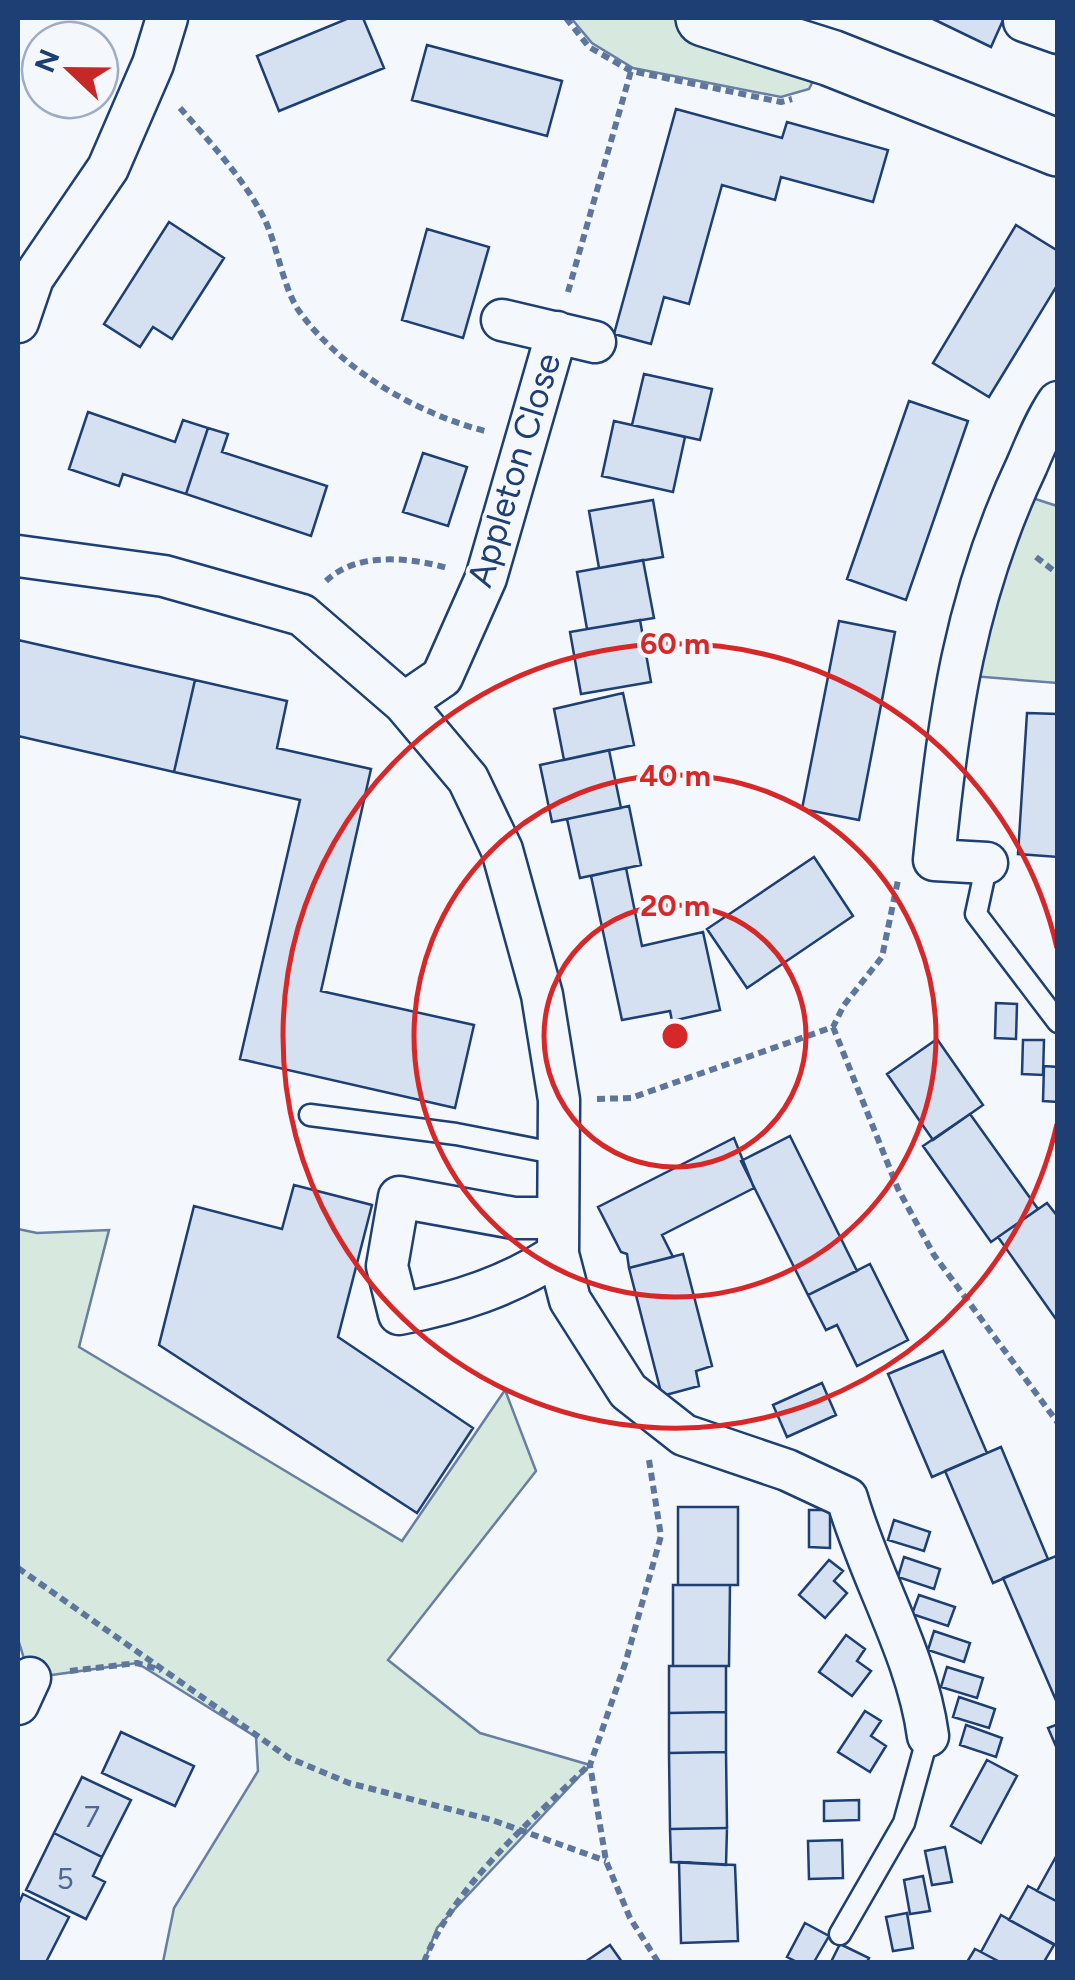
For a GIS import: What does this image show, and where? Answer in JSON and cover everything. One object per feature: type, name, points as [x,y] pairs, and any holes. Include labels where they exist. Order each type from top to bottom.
[{"type":"street","points":[[18,322],[25,275],[108,168],[153,64],[167,18]]},
{"type":"street","points":[[704,18],[1053,135]]},
{"type":"street","name":"Appleton Close","points":[[404,703],[442,677],[486,578],[524,440],[576,337],[502,320]]},
{"type":"street","points":[[987,863],[918,862],[971,607],[1014,492],[1058,402]]},
{"type":"street","points":[[18,556],[164,576],[302,615],[404,703],[468,779],[502,850],[542,995],[559,1100],[558,1236],[570,1300],[628,1391],[684,1434],[787,1470],[847,1498],[864,1555],[923,1700],[928,1736]]},
{"type":"lane","points":[[987,863],[976,914],[1058,1022]]},
{"type":"lane","points":[[310,1114],[456,1134],[559,1154]]},
{"type":"lane","points":[[840,1934],[904,1822],[928,1736]]},
{"type":"path","points":[[566,18],[589,47],[631,72],[781,102],[814,93],[831,58]]},
{"type":"path","points":[[153,64],[160,84],[262,214],[297,308],[335,349],[390,391],[448,422],[524,440]]},
{"type":"path","points":[[576,337],[631,72]]},
{"type":"path","points":[[302,615],[329,578],[355,562],[436,565],[486,578]]},
{"type":"path","points":[[559,1100],[631,1098],[833,1027],[844,1005],[882,957],[918,862]]},
{"type":"path","points":[[833,1027],[892,1174],[934,1254],[1058,1423]]},
{"type":"path","points":[[424,1962],[437,1928],[523,1829],[590,1764],[625,1664],[661,1536],[648,1453],[628,1391]]},
{"type":"path","points":[[18,1568],[289,1758],[349,1784],[523,1829],[606,1861]]},
{"type":"path","points":[[24,1691],[108,1663],[137,1662],[167,1672]]},
{"type":"path","points":[[590,1764],[606,1861],[630,1918],[658,1962]]},
{"type":"shaded area","points":[[571,18],[694,18],[824,59],[809,89],[781,97],[633,68],[592,43]]},
{"type":"shaded area","points":[[1014,492],[1057,506],[1057,683],[959,675]]},
{"type":"shaded area","points":[[18,1229],[37,1233],[109,1230],[79,1347],[402,1541],[505,1390],[536,1471],[388,1660],[480,1733],[590,1765],[437,1928],[424,1962],[163,1962],[174,1908],[258,1771],[256,1737],[137,1663],[30,1678],[18,1639]]},
{"type":"building","points":[[349,18],[363,18],[384,68],[279,111],[257,56]]},
{"type":"building","points":[[931,18],[1004,18],[991,47]]},
{"type":"building","points":[[427,45],[562,81],[547,136],[412,100]]},
{"type":"building","points":[[676,109],[782,138],[787,122],[888,150],[873,202],[781,177],[775,200],[722,185],[689,304],[664,297],[651,344],[614,334]]},
{"type":"building","points":[[169,222],[224,258],[172,339],[153,327],[140,347],[104,324]]},
{"type":"building","points":[[1016,225],[1058,251],[1058,284],[989,397],[933,363]]},
{"type":"building","points":[[427,229],[489,247],[463,338],[402,320]]},
{"type":"building","points":[[644,374],[712,389],[700,440],[632,425]]},
{"type":"building","points":[[909,401],[968,421],[906,600],[847,579]]},
{"type":"building","points":[[88,412],[175,442],[183,420],[208,428],[186,494],[123,474],[119,486],[69,469]]},
{"type":"building","points":[[614,421],[685,437],[673,492],[602,476]]},
{"type":"building","points":[[208,428],[228,434],[222,452],[327,486],[311,536],[186,494]]},
{"type":"building","points":[[423,453],[467,467],[448,526],[403,512]]},
{"type":"building","points":[[653,500],[663,557],[599,568],[589,511]]},
{"type":"building","points":[[643,560],[654,618],[587,629],[577,572]]},
{"type":"building","points":[[640,620],[651,682],[581,694],[570,632]]},
{"type":"building","points":[[839,621],[895,632],[859,820],[802,809]]},
{"type":"building","points":[[18,640],[195,680],[174,772],[18,736]]},
{"type":"building","points":[[195,680],[287,701],[277,748],[371,769],[321,991],[474,1025],[455,1108],[240,1059],[300,800],[174,772]]},
{"type":"building","points":[[623,693],[634,745],[564,760],[554,709]]},
{"type":"building","points":[[1027,713],[1058,714],[1058,857],[1018,854]]},
{"type":"building","points":[[609,750],[621,808],[552,822],[540,765]]},
{"type":"building","points":[[629,806],[641,865],[580,878],[567,819]]},
{"type":"building","points":[[814,857],[853,916],[747,988],[707,929]]},
{"type":"building","points":[[626,868],[642,946],[703,932],[720,1010],[672,1021],[670,1011],[622,1020],[591,876]]},
{"type":"building","points":[[996,1003],[1017,1004],[1016,1039],[995,1038]]},
{"type":"building","points":[[937,1039],[983,1105],[933,1140],[887,1074]]},
{"type":"building","points":[[1023,1040],[1044,1040],[1043,1075],[1022,1074]]},
{"type":"building","points":[[1044,1066],[1058,1067],[1058,1102],[1043,1101]]},
{"type":"building","points":[[970,1114],[1038,1209],[991,1242],[923,1146]]},
{"type":"building","points":[[790,1136],[857,1271],[808,1295],[741,1161]]},
{"type":"building","points":[[734,1138],[754,1188],[662,1235],[673,1257],[629,1268],[627,1254],[621,1252],[598,1207]]},
{"type":"building","points":[[294,1185],[372,1205],[338,1337],[473,1428],[417,1513],[159,1345],[194,1206],[282,1229]]},
{"type":"building","points":[[1047,1203],[1058,1217],[1058,1322],[998,1237]]},
{"type":"building","points":[[683,1254],[712,1366],[696,1371],[699,1386],[662,1396],[629,1268]]},
{"type":"building","points":[[870,1264],[908,1340],[857,1366],[837,1325],[826,1330],[808,1295]]},
{"type":"building","points":[[943,1351],[987,1453],[932,1477],[888,1374]]},
{"type":"building","points":[[822,1383],[836,1415],[787,1437],[773,1405]]},
{"type":"building","points":[[1001,1447],[1048,1559],[993,1583],[945,1471]]},
{"type":"building","points":[[678,1507],[738,1507],[738,1585],[678,1585]]},
{"type":"building","points":[[809,1510],[830,1510],[830,1548],[809,1547]]},
{"type":"building","points":[[894,1520],[930,1532],[924,1551],[888,1540]]},
{"type":"building","points":[[1056,1556],[1058,1559],[1058,1705],[1003,1578]]},
{"type":"building","points":[[904,1557],[940,1569],[934,1589],[898,1577]]},
{"type":"building","points":[[829,1560],[843,1571],[834,1581],[847,1593],[825,1618],[799,1595]]},
{"type":"building","points":[[673,1585],[730,1585],[729,1666],[673,1666]]},
{"type":"building","points":[[919,1595],[955,1607],[948,1626],[912,1614]]},
{"type":"building","points":[[934,1631],[970,1643],[964,1662],[928,1650]]},
{"type":"building","points":[[846,1635],[865,1649],[857,1661],[871,1671],[852,1696],[819,1672]]},
{"type":"building","points":[[669,1666],[726,1666],[726,1712],[669,1713]]},
{"type":"building","points":[[947,1667],[983,1678],[977,1698],[941,1687]]},
{"type":"building","points":[[959,1697],[995,1709],[989,1728],[953,1717]]},
{"type":"building","points":[[865,1711],[881,1721],[871,1736],[886,1746],[870,1772],[838,1752]]},
{"type":"building","points":[[726,1712],[726,1752],[669,1753],[669,1713]]},
{"type":"building","points":[[1058,1724],[1058,1751],[1048,1728]]},
{"type":"building","points":[[966,1725],[1002,1738],[996,1757],[960,1745]]},
{"type":"building","points":[[121,1732],[194,1766],[175,1806],[102,1773]]},
{"type":"building","points":[[726,1752],[727,1828],[670,1829],[669,1753]]},
{"type":"building","points":[[987,1760],[1017,1776],[981,1843],[951,1826]]},
{"type":"building","points":[[82,1777],[131,1800],[102,1857],[54,1833]]},
{"type":"building","points":[[859,1800],[859,1820],[824,1821],[824,1801]]},
{"type":"building","points":[[727,1828],[726,1865],[671,1862],[670,1829]]},
{"type":"building","points":[[54,1833],[102,1857],[93,1876],[105,1882],[86,1919],[26,1890]]},
{"type":"building","points":[[842,1840],[843,1878],[809,1879],[808,1841]]},
{"type":"building","points":[[945,1847],[952,1882],[932,1885],[925,1851]]},
{"type":"building","points":[[1058,1853],[1058,1902],[1037,1891]]},
{"type":"building","points":[[679,1862],[735,1865],[738,1941],[681,1943]]},
{"type":"building","points":[[923,1876],[930,1911],[910,1914],[904,1880]]},
{"type":"building","points":[[1028,1886],[1058,1902],[1058,1946],[1009,1920]]},
{"type":"building","points":[[23,1894],[69,1917],[46,1962],[18,1962],[18,1905]]},
{"type":"building","points":[[907,1913],[913,1948],[893,1951],[886,1917]]},
{"type":"building","points":[[1001,1915],[1054,1945],[1044,1962],[1000,1962],[981,1952]]},
{"type":"building","points":[[805,1923],[829,1936],[814,1962],[797,1962],[787,1957]]},
{"type":"building","points":[[840,1944],[869,1958],[867,1962],[831,1962]]},
{"type":"building","points":[[610,1945],[622,1962],[585,1962]]},
{"type":"building","points":[[975,1949],[981,1952],[1000,1962],[967,1962]]}]
